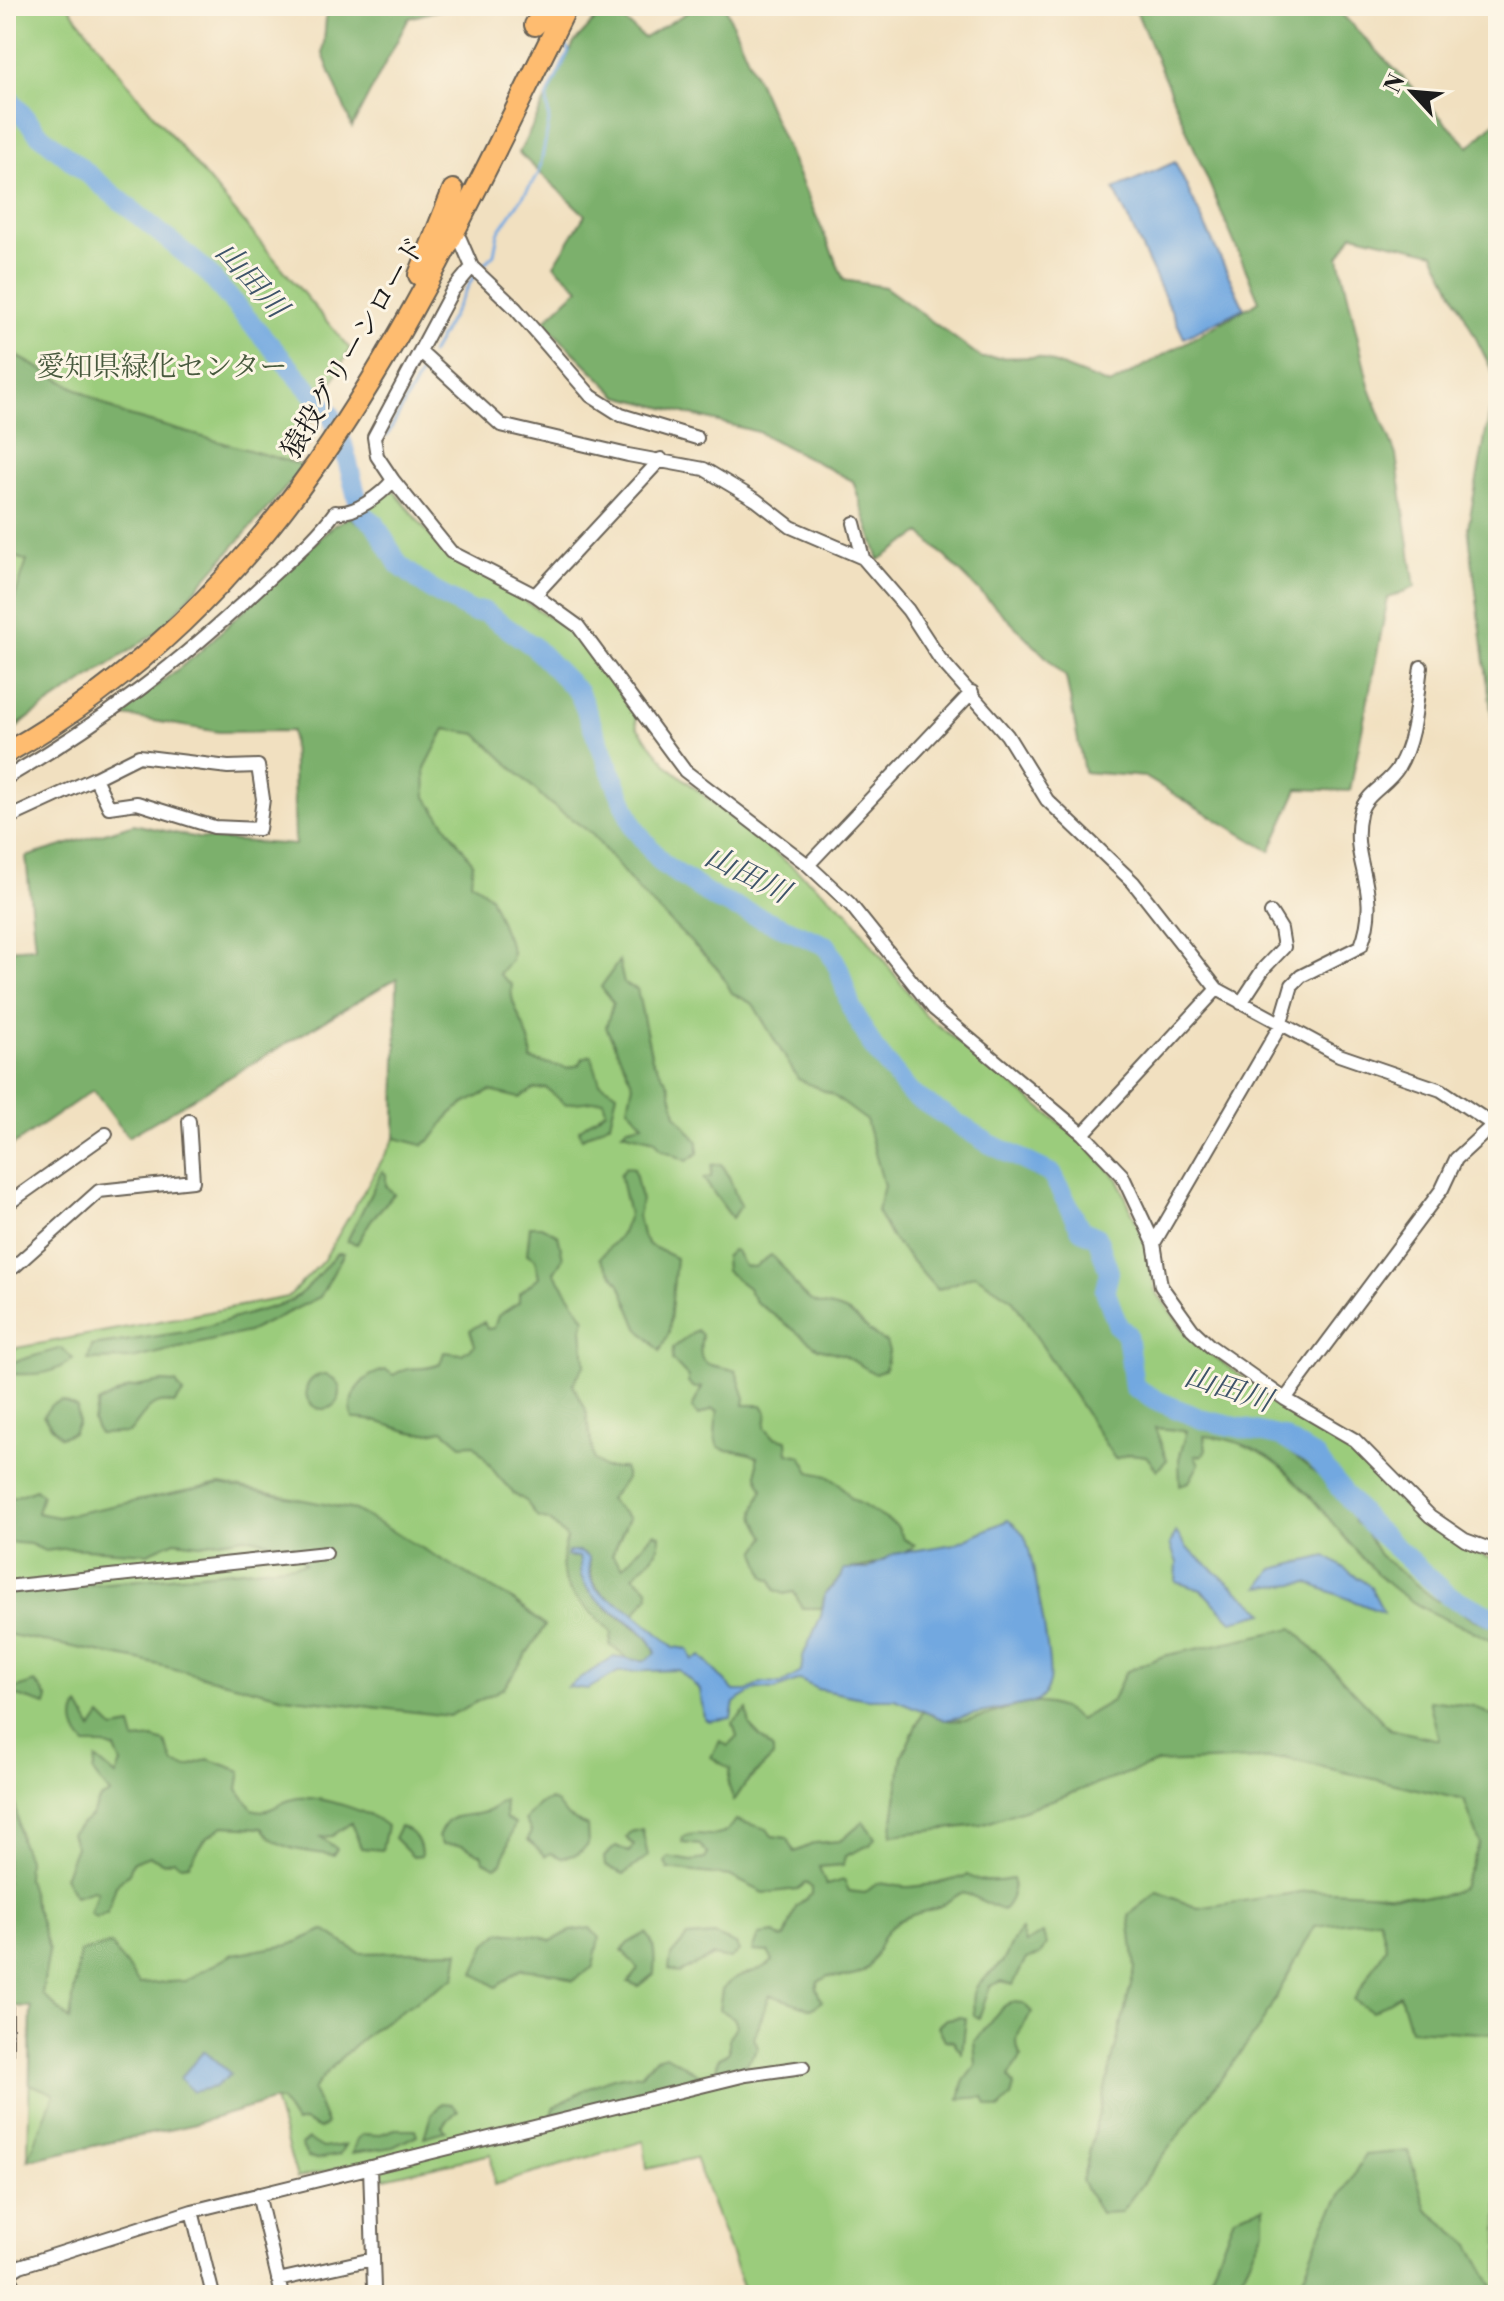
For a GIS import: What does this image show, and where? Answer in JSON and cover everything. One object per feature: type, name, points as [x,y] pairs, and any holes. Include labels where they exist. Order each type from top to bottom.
[{"type":"main road","points":[[535,25],[549,6]]},
{"type":"main road","points":[[461,196],[567,6]]},
{"type":"main road","points":[[461,196],[583,6]]},
{"type":"main road","name":"猿投グリーンロード","points":[[6,753],[73,712],[173,631],[245,559],[324,459],[379,371],[461,196]]},
{"type":"street","points":[[460,239],[472,267],[515,308],[591,396],[621,415],[697,438]]},
{"type":"street","points":[[472,267],[452,291],[374,437],[377,456],[427,527],[451,552],[535,595],[578,626],[685,771],[808,865],[850,904],[934,1009],[1083,1134],[1122,1175],[1154,1243],[1161,1286],[1192,1329],[1210,1346],[1285,1399],[1355,1440],[1430,1516],[1465,1540],[1498,1552]]},
{"type":"street","points":[[420,351],[501,425],[628,455],[686,463],[721,477],[791,527],[863,558],[908,610],[940,659],[1007,735],[1047,800],[1133,882],[1217,989],[1280,1026],[1339,1055],[1441,1090],[1496,1126],[1456,1159],[1442,1189],[1285,1399]]},
{"type":"street","points":[[535,595],[661,459]]},
{"type":"street","points":[[6,778],[58,748],[147,687],[234,611],[335,512],[350,511],[376,496],[393,480]]},
{"type":"street","points":[[854,523],[863,558]]},
{"type":"street","points":[[1154,1243],[1280,1026],[1292,985],[1301,976],[1361,946],[1371,920],[1371,898],[1357,831],[1361,809],[1396,771],[1404,757],[1411,738],[1421,667]]},
{"type":"street","points":[[808,865],[972,692]]},
{"type":"street","points":[[6,819],[139,756],[228,767],[258,766],[263,799],[259,829],[214,827],[137,803],[109,807],[95,778]]},
{"type":"street","points":[[1241,1003],[1264,968],[1284,947],[1281,929],[1271,913]]},
{"type":"street","points":[[1083,1134],[1217,989]]},
{"type":"street","points":[[10,1267],[99,1191],[193,1181],[189,1121]]},
{"type":"street","points":[[6,1205],[106,1134]]},
{"type":"street","points":[[10,1267],[29,1264]]},
{"type":"street","points":[[6,1587],[326,1553]]},
{"type":"street","points":[[6,1998],[6,2163]]},
{"type":"street","points":[[19,2295],[7,2273],[20,2266],[192,2211],[746,2075],[803,2067]]},
{"type":"street","points":[[370,2167],[374,2289]]},
{"type":"street","points":[[258,2194],[282,2295]]},
{"type":"street","points":[[192,2211],[213,2295]]},
{"type":"street","points":[[278,2280],[373,2259]]},
{"type":"green space","name":"愛知県緑化センター","points":[[6,6],[68,6],[138,96],[350,349],[279,479],[225,553],[6,737]]},
{"type":"green space","points":[[327,6],[454,6],[409,18],[352,127],[323,54]]},
{"type":"green space","points":[[608,6],[644,38],[686,13],[689,6],[725,6],[844,280],[885,287],[982,358],[1038,357],[1110,385],[1259,301],[1134,6],[1315,6],[1322,14],[1335,7],[1469,147],[1498,119],[1498,766],[1468,527],[1496,379],[1434,253],[1353,234],[1339,257],[1369,386],[1396,455],[1415,587],[1388,598],[1350,791],[1298,789],[1270,851],[1145,777],[1084,772],[1066,677],[921,533],[879,560],[853,481],[758,432],[618,396],[543,322],[579,288],[554,265],[585,215],[519,153],[574,43]]},
{"type":"green space","points":[[6,350],[122,414],[305,466],[159,631],[6,733],[6,623],[27,561],[6,554]]},
{"type":"green space","points":[[394,491],[437,544],[574,633],[635,714],[637,727],[669,767],[847,911],[925,1015],[1081,1140],[1118,1179],[1146,1245],[1155,1290],[1184,1330],[1209,1353],[1284,1407],[1352,1445],[1428,1521],[1463,1548],[1498,1561],[1498,2295],[746,2295],[695,2158],[647,2169],[644,2141],[494,2185],[491,2154],[380,2179],[377,2159],[297,2178],[274,2100],[191,2125],[28,2160],[31,2007],[6,1978],[6,1350],[288,1297],[323,1261],[395,1138],[398,978],[349,517]]},
{"type":"green space","points":[[349,517],[370,530],[391,563],[425,590],[471,615],[484,615],[546,662],[578,700],[618,804],[656,861],[708,901],[822,948],[835,967],[854,1021],[872,1052],[915,1107],[1009,1157],[1035,1176],[1048,1178],[1077,1230],[1098,1247],[1105,1280],[1105,1305],[1114,1326],[1123,1335],[1129,1386],[1134,1394],[1182,1420],[1287,1445],[1291,1453],[1333,1487],[1379,1555],[1437,1601],[1448,1600],[1468,1617],[1498,1628],[1498,1643],[1437,1616],[1395,1589],[1361,1557],[1287,1472],[1270,1458],[1248,1447],[1226,1439],[1204,1436],[1206,1449],[1202,1456],[1195,1456],[1199,1464],[1189,1482],[1180,1485],[1179,1459],[1187,1431],[1155,1428],[1167,1460],[1157,1470],[1146,1456],[1130,1454],[1115,1459],[1012,1299],[975,1275],[937,1290],[891,1237],[877,1211],[884,1186],[866,1120],[831,1094],[798,1079],[753,1004],[732,993],[719,970],[639,891],[591,833],[549,803],[477,734],[445,729],[425,768],[426,797],[473,863],[471,881],[490,896],[512,951],[511,960],[499,974],[512,985],[513,1002],[529,1040],[531,1060],[568,1068],[579,1065],[583,1058],[591,1055],[600,1083],[617,1093],[610,1123],[582,1138],[579,1130],[606,1110],[603,1100],[565,1104],[546,1088],[534,1089],[519,1098],[490,1091],[453,1112],[435,1135],[422,1145],[395,1138],[397,978],[128,1137],[93,1090],[6,1150],[6,949],[35,947],[26,857],[134,824],[198,838],[295,845],[292,731],[219,732],[118,715],[195,656],[334,525]]},
{"type":"green space","points":[[619,961],[624,984],[637,989],[652,1059],[669,1085],[676,1114],[698,1142],[698,1153],[687,1161],[661,1149],[655,1140],[622,1132],[628,1127],[643,1124],[628,1107],[633,1084],[606,1027],[613,1003],[601,987]]},
{"type":"green space","points":[[721,1164],[741,1205],[732,1218],[703,1178],[711,1177],[712,1165]]},
{"type":"green space","points":[[626,1167],[634,1168],[641,1199],[638,1216],[642,1235],[649,1245],[676,1258],[669,1333],[660,1351],[638,1328],[620,1284],[600,1258],[622,1233],[629,1215],[620,1175]]},
{"type":"green space","points":[[382,1171],[386,1174],[386,1186],[394,1194],[371,1220],[357,1244],[347,1241]]},
{"type":"green space","points":[[530,1226],[541,1226],[558,1235],[563,1258],[554,1272],[585,1319],[582,1328],[585,1364],[573,1384],[586,1410],[594,1460],[604,1468],[624,1468],[626,1479],[609,1500],[629,1518],[612,1555],[623,1567],[654,1533],[660,1535],[655,1553],[633,1576],[648,1588],[649,1595],[635,1614],[602,1594],[593,1580],[589,1558],[580,1552],[570,1557],[579,1556],[595,1597],[652,1644],[656,1653],[650,1660],[629,1660],[610,1645],[612,1633],[580,1602],[566,1583],[563,1556],[567,1538],[550,1521],[537,1517],[526,1501],[514,1494],[474,1444],[461,1445],[443,1430],[419,1433],[365,1419],[353,1419],[354,1394],[370,1376],[386,1370],[394,1375],[405,1370],[434,1366],[440,1364],[444,1352],[462,1354],[475,1345],[470,1330],[484,1322],[487,1329],[494,1328],[498,1316],[519,1302],[519,1294],[539,1277],[535,1259],[527,1254]]},
{"type":"green space","points":[[732,1250],[736,1251],[744,1266],[754,1267],[771,1255],[806,1297],[852,1315],[886,1342],[889,1351],[885,1370],[875,1374],[844,1355],[818,1348],[755,1301],[748,1288],[726,1271],[725,1257]]},
{"type":"green space","points":[[337,1253],[344,1253],[320,1297],[248,1332],[132,1359],[88,1360],[92,1346],[191,1331],[289,1302],[307,1288]]},
{"type":"green space","points":[[697,1330],[702,1335],[700,1347],[703,1360],[707,1364],[736,1371],[745,1398],[744,1405],[762,1405],[767,1413],[765,1427],[774,1437],[787,1440],[788,1453],[801,1456],[810,1472],[827,1476],[840,1484],[851,1498],[897,1526],[904,1539],[915,1545],[885,1561],[851,1568],[825,1593],[822,1608],[802,1608],[794,1592],[784,1594],[775,1590],[772,1580],[765,1577],[756,1552],[766,1537],[755,1514],[763,1489],[757,1476],[757,1457],[718,1446],[715,1428],[718,1411],[712,1409],[698,1416],[692,1408],[702,1387],[695,1388],[688,1383],[688,1377],[672,1360],[673,1348]]},
{"type":"green space","points":[[62,1348],[73,1359],[44,1373],[12,1374],[6,1381],[6,1364]]},
{"type":"green space","points":[[323,1375],[335,1380],[340,1392],[335,1404],[323,1409],[311,1404],[306,1392],[311,1380]]},
{"type":"green space","points":[[176,1383],[183,1394],[174,1404],[159,1403],[153,1406],[129,1433],[99,1434],[93,1421],[98,1403],[129,1388]]},
{"type":"green space","points":[[62,1401],[77,1408],[78,1423],[73,1433],[60,1437],[43,1416],[52,1404]]},
{"type":"green space","points":[[220,1484],[355,1510],[514,1601],[545,1626],[504,1688],[449,1716],[285,1697],[139,1660],[6,1634],[6,1593],[305,1564],[294,1547],[245,1537],[200,1544],[175,1541],[148,1553],[69,1548],[45,1551],[30,1544],[6,1542],[6,1500],[36,1489],[42,1495],[37,1513],[58,1517]]},
{"type":"green space","points":[[1293,1628],[1390,1729],[1439,1740],[1429,1700],[1473,1706],[1498,1719],[1498,2034],[1410,2029],[1400,1995],[1372,2012],[1354,2000],[1386,1947],[1379,1919],[1315,1926],[1259,2028],[1121,2212],[1100,2213],[1082,2181],[1135,1969],[1129,1915],[1158,1892],[1198,1908],[1313,1890],[1440,1897],[1462,1888],[1480,1843],[1464,1800],[1284,1758],[1157,1763],[981,1825],[891,1835],[902,1756],[923,1711],[944,1719],[965,1720],[1013,1707],[1045,1704],[1062,1708],[1079,1720],[1113,1700],[1125,1672],[1163,1656]]},
{"type":"green space","points":[[35,1682],[48,1698],[46,1705],[17,1696],[6,1703],[6,1692]]},
{"type":"green space","points":[[79,1706],[92,1729],[101,1716],[114,1729],[131,1726],[135,1740],[153,1738],[165,1742],[174,1764],[187,1767],[208,1759],[241,1771],[238,1789],[252,1809],[269,1810],[287,1801],[303,1798],[342,1805],[379,1820],[387,1826],[382,1850],[361,1848],[351,1823],[332,1836],[321,1837],[337,1849],[333,1855],[285,1846],[262,1828],[223,1826],[206,1838],[189,1864],[181,1865],[174,1860],[164,1863],[150,1856],[133,1862],[129,1873],[116,1885],[107,1913],[96,1917],[90,1914],[97,1892],[93,1890],[75,1896],[64,1877],[76,1847],[71,1833],[91,1816],[100,1799],[110,1794],[93,1772],[96,1759],[116,1776],[121,1763],[115,1749],[105,1745],[86,1745],[82,1741],[74,1721]]},
{"type":"green space","points":[[747,1709],[750,1726],[773,1750],[773,1757],[746,1783],[734,1801],[728,1784],[730,1769],[711,1757],[720,1741],[728,1746],[737,1737],[733,1723]]},
{"type":"green space","points":[[6,1784],[14,1791],[20,1839],[28,1860],[27,1879],[49,1949],[42,1994],[70,2020],[80,1952],[111,1944],[139,1984],[185,1981],[233,1954],[290,1945],[324,1930],[359,1953],[459,1951],[455,1977],[378,2026],[328,2071],[313,2090],[327,2124],[320,2129],[304,2121],[295,2123],[281,2101],[275,2100],[191,2125],[28,2160],[54,2094],[30,2084],[31,2007],[11,2006],[6,1978]]},
{"type":"green space","points":[[504,1800],[506,1819],[515,1823],[502,1863],[496,1867],[484,1861],[481,1854],[462,1845],[442,1844],[438,1837],[453,1818],[488,1811]]},
{"type":"green space","points":[[549,1800],[556,1802],[568,1817],[587,1826],[588,1845],[578,1854],[561,1858],[551,1853],[545,1856],[528,1840],[531,1831],[525,1820],[539,1804]]},
{"type":"green space","points":[[736,1820],[767,1829],[772,1836],[787,1838],[795,1852],[815,1843],[840,1841],[863,1821],[875,1838],[870,1845],[845,1856],[843,1865],[819,1867],[826,1885],[844,1880],[849,1891],[865,1893],[877,1883],[910,1887],[968,1875],[989,1881],[1012,1879],[1012,1896],[1003,1910],[962,1893],[940,1906],[899,1920],[886,1933],[867,1969],[846,1977],[828,1976],[818,1982],[816,1989],[822,2001],[812,2009],[770,1995],[754,2038],[758,2047],[746,2065],[716,2071],[718,2059],[729,2052],[729,2037],[737,2025],[734,2018],[719,2009],[722,1990],[735,1978],[761,1969],[773,1961],[768,1952],[753,1951],[759,1935],[775,1933],[781,1938],[785,1937],[796,1907],[812,1894],[812,1888],[806,1883],[798,1889],[764,1893],[730,1876],[668,1869],[665,1862],[668,1857],[691,1861],[705,1859],[708,1854],[700,1845],[682,1843],[683,1837],[717,1835]]},
{"type":"green space","points":[[400,1826],[415,1837],[421,1856],[413,1857],[394,1838]]},
{"type":"green space","points":[[642,1829],[648,1856],[624,1874],[605,1866],[604,1857],[616,1846],[629,1852],[634,1845],[626,1838],[631,1832]]},
{"type":"green space","points":[[590,1928],[599,1938],[593,1967],[573,1981],[556,1973],[521,1969],[496,1987],[474,1973],[486,1944],[500,1932],[541,1936],[551,1941],[571,1931]]},
{"type":"green space","points":[[1021,1930],[1025,1943],[1043,1933],[1046,1945],[1040,1955],[1026,1959],[1013,1985],[1002,1981],[990,1986],[979,2018],[974,2015],[976,1988],[1002,1962]]},
{"type":"green space","points":[[646,1933],[653,1947],[654,1974],[638,1986],[628,1982],[638,1969],[622,1950]]},
{"type":"green space","points":[[714,1935],[736,1944],[739,1951],[730,1959],[713,1956],[679,1973],[669,1969],[671,1956],[687,1937]]},
{"type":"green space","points":[[1011,2002],[1023,2003],[1032,2012],[1017,2038],[1021,2057],[1009,2077],[1014,2086],[1011,2097],[999,2109],[987,2105],[984,2097],[959,2099],[963,2082],[976,2065],[974,2041],[1000,2010]]},
{"type":"green space","points":[[966,2018],[962,2053],[953,2041],[945,2040],[938,2026],[946,2019]]},
{"type":"green space","points":[[666,2055],[700,2075],[681,2085],[552,2115],[553,2108],[585,2090],[617,2077],[641,2075],[656,2058]]},
{"type":"green space","points":[[442,2103],[451,2104],[458,2110],[442,2126],[446,2131],[424,2137],[431,2115]]},
{"type":"green space","points":[[395,2129],[415,2129],[417,2135],[393,2147],[352,2153],[357,2139],[363,2134],[378,2135]]},
{"type":"green space","points":[[308,2139],[323,2148],[345,2145],[339,2155],[317,2159],[308,2157],[301,2145]]},
{"type":"green space","points":[[1408,2151],[1427,2210],[1470,2245],[1498,2295],[1296,2295],[1325,2223],[1365,2155]]},
{"type":"green space","points":[[1264,2207],[1264,2230],[1233,2295],[1203,2295],[1234,2217]]},
{"type":"water","points":[[1175,162],[1244,308],[1184,338],[1114,189]]},
{"type":"water","points":[[1008,1520],[1025,1537],[1045,1633],[1049,1682],[1045,1694],[1036,1702],[945,1720],[894,1699],[867,1699],[817,1689],[800,1680],[775,1690],[757,1689],[734,1703],[731,1718],[708,1721],[704,1718],[700,1690],[679,1670],[618,1672],[588,1689],[567,1687],[613,1657],[645,1661],[656,1653],[641,1631],[596,1599],[581,1576],[579,1557],[567,1556],[568,1552],[580,1552],[589,1558],[592,1581],[602,1594],[632,1612],[674,1647],[688,1649],[693,1660],[701,1656],[734,1691],[747,1691],[761,1683],[781,1684],[801,1672],[803,1656],[821,1616],[825,1594],[841,1578],[844,1569],[868,1569],[894,1554],[954,1544]]},
{"type":"water","points":[[1176,1532],[1187,1548],[1265,1613],[1232,1621],[1201,1590],[1176,1582],[1177,1563],[1170,1544]]},
{"type":"water","points":[[1326,1556],[1370,1586],[1384,1613],[1308,1583],[1259,1587],[1273,1569]]},
{"type":"water","points":[[204,2051],[231,2074],[215,2087],[193,2092],[180,2078]]},
{"type":"waterway","points":[[480,268],[494,254],[498,233],[539,173],[549,122],[547,98],[569,51],[561,39]]},
{"type":"waterway","name":"山田川","points":[[6,95],[38,133],[204,269],[331,415],[343,444],[361,513],[375,524],[399,565],[432,590],[473,612],[483,611],[533,646],[579,693],[634,828],[663,864],[716,899],[827,946],[839,969],[851,1007],[873,1047],[910,1093],[988,1143],[1052,1174],[1081,1230],[1097,1237],[1109,1272],[1105,1290],[1118,1326],[1127,1334],[1134,1387],[1158,1401],[1204,1420],[1282,1437],[1315,1457],[1370,1524],[1449,1596],[1498,1619]]},
{"type":"waterway","points":[[431,354],[475,274]]},
{"type":"waterway","points":[[387,436],[427,361]]}]
